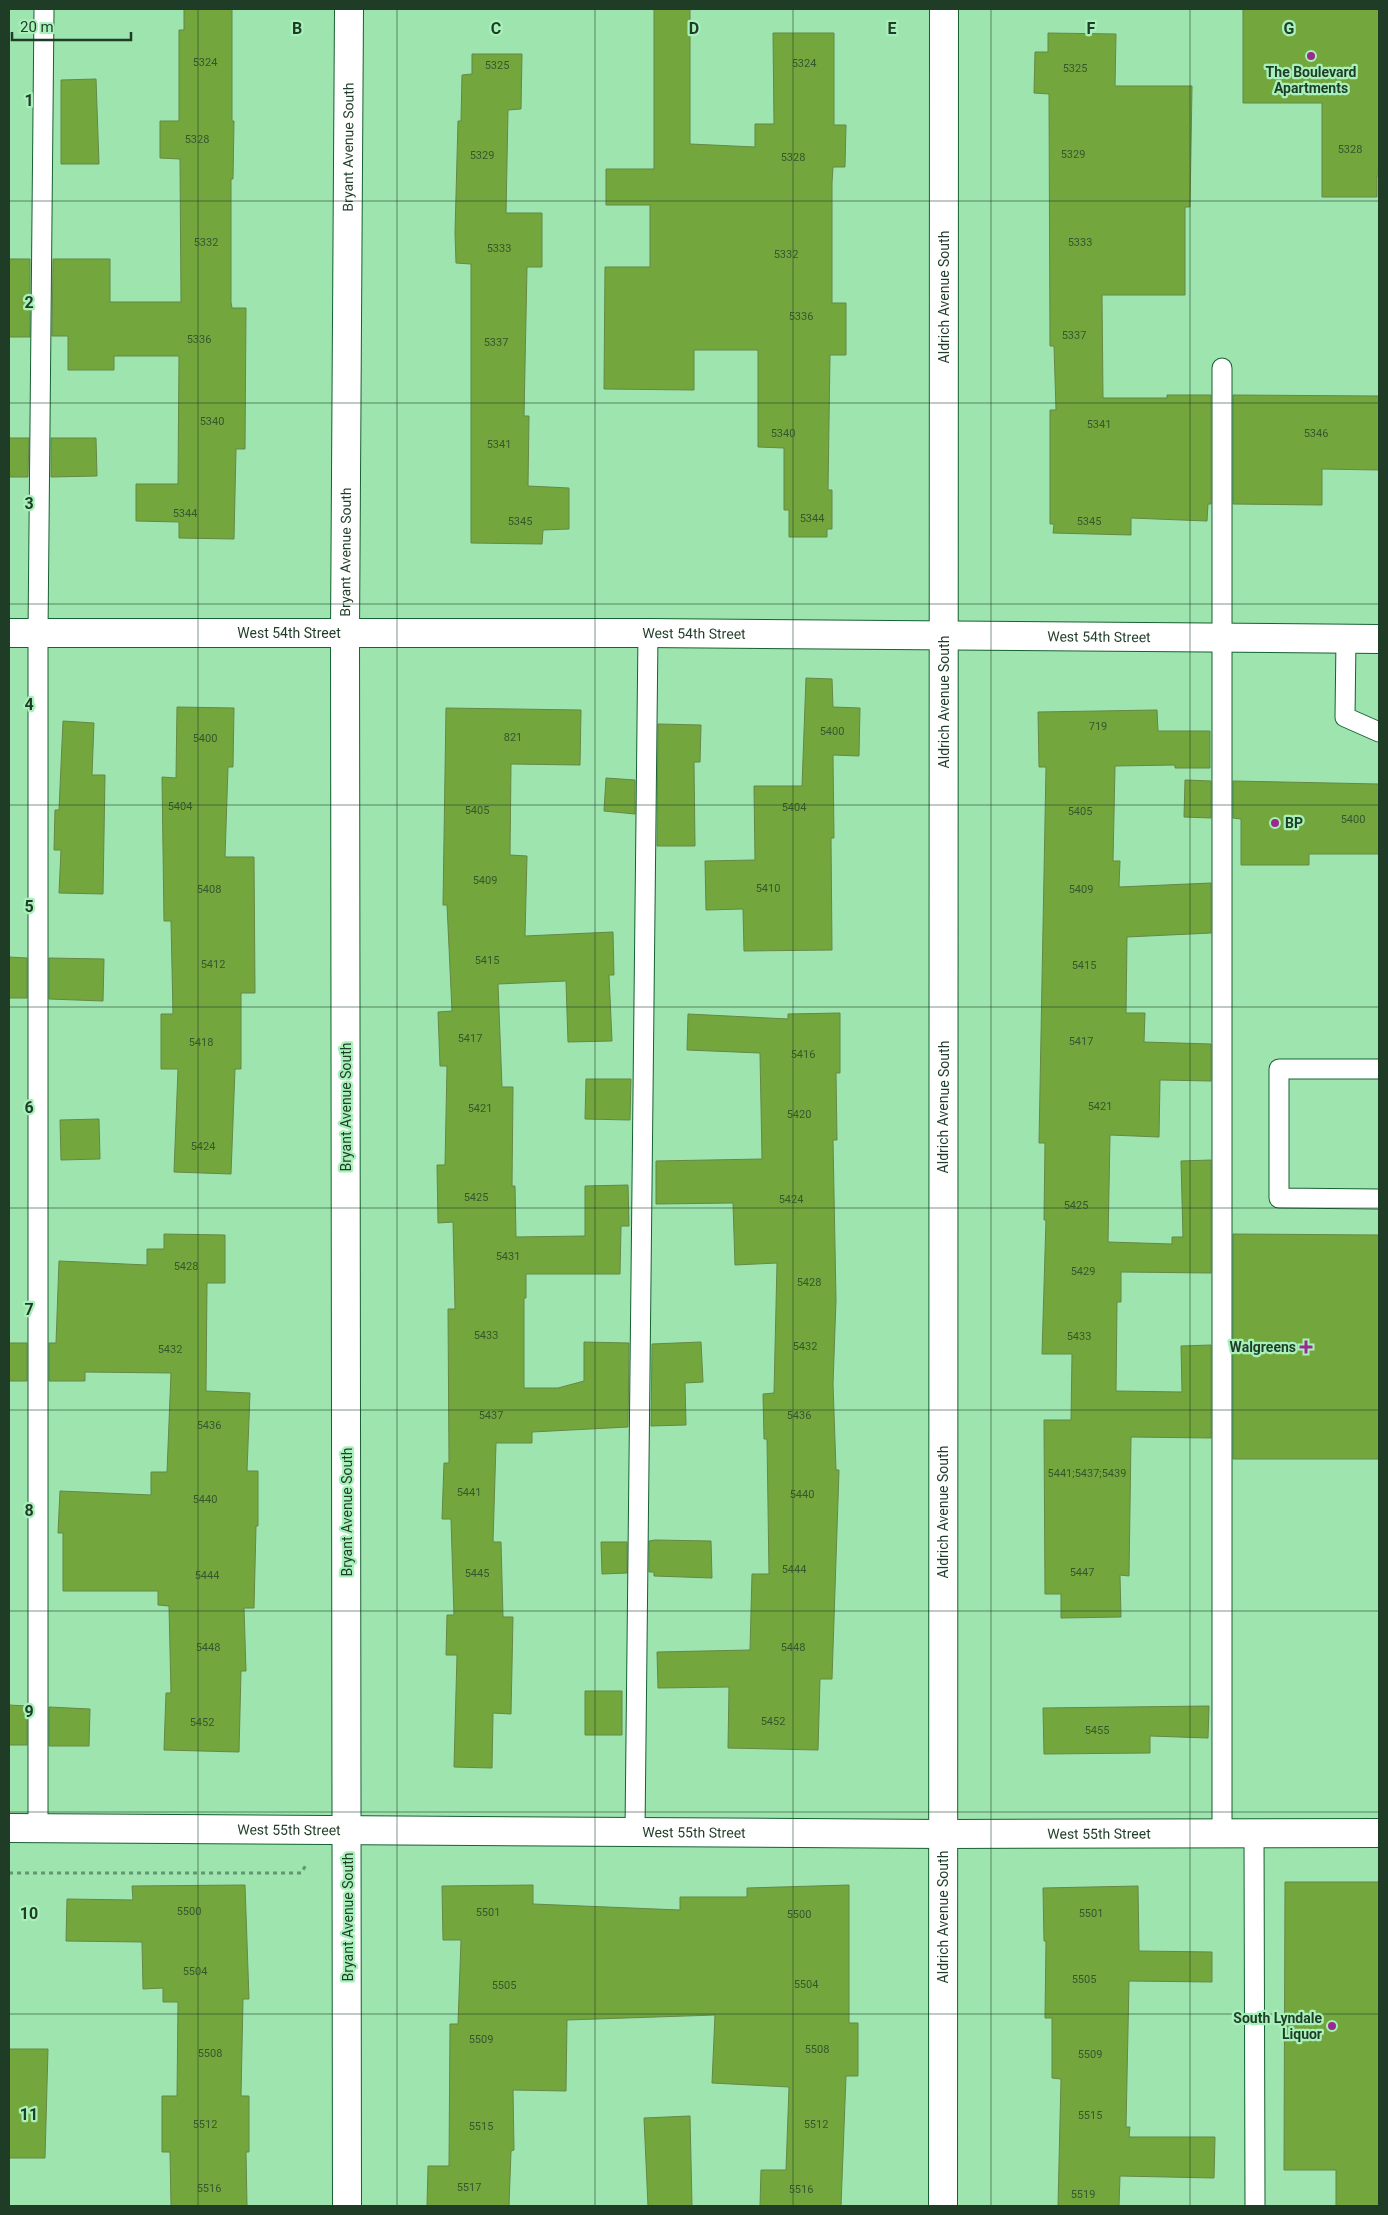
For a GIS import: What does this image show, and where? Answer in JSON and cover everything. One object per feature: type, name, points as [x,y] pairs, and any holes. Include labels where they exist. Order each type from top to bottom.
[{"type":"street","name":"Bryant Avenue South","points":[[347,2206],[345,633],[348,9]]},
{"type":"street","name":"Aldrich Avenue South","points":[[944,9],[942,563],[945,589],[942,636],[944,2206]]},
{"type":"street","name":"West 54th Street","points":[[9,633],[648,633],[1379,639]]},
{"type":"street","name":"West 55th Street","points":[[9,1828],[944,1834],[1379,1833]]},
{"type":"lane","points":[[38,1828],[38,633],[44,9]]},
{"type":"lane","points":[[1222,368],[1222,1833]]},
{"type":"lane","points":[[636,1831],[648,633]]},
{"type":"lane","points":[[1346,639],[1345,717],[1379,732]]},
{"type":"lane","points":[[1379,1069],[1279,1069],[1279,1198],[1379,1199]]},
{"type":"lane","points":[[1254,1834],[1255,2206]]},
{"type":"path","points":[[9,1873],[301,1873],[306,1865]]},
{"type":"building","points":[[184,9],[232,9],[232,121],[234,121],[233,179],[231,179],[231,302],[232,308],[246,308],[245,449],[236,449],[234,539],[179,538],[179,522],[136,521],[136,484],[178,484],[179,356],[114,356],[114,370],[68,370],[68,336],[52,336],[53,259],[110,259],[110,302],[181,302],[180,159],[160,158],[160,121],[179,121],[179,30],[184,30]]},
{"type":"building","points":[[654,9],[690,9],[690,144],[755,147],[755,124],[774,124],[773,33],[834,33],[834,125],[846,125],[845,167],[833,167],[832,303],[846,303],[846,355],[830,355],[828,490],[832,490],[832,529],[827,529],[827,537],[789,537],[789,510],[784,510],[784,448],[758,447],[758,350],[694,350],[694,390],[604,389],[605,267],[650,267],[650,205],[606,205],[606,169],[654,169]]},
{"type":"building","name":"The Boulevard Apartments","points":[[1243,9],[1379,9],[1379,176],[1377,176],[1377,197],[1322,197],[1322,103],[1243,103]]},
{"type":"building","points":[[1048,33],[1116,34],[1115,86],[1192,86],[1190,207],[1185,207],[1185,295],[1102,295],[1103,398],[1167,398],[1167,395],[1211,395],[1211,504],[1208,504],[1207,521],[1131,518],[1131,535],[1053,533],[1054,524],[1050,524],[1050,410],[1056,410],[1054,346],[1050,346],[1049,94],[1034,93],[1035,52],[1048,52]]},
{"type":"building","points":[[472,54],[522,54],[521,109],[508,110],[506,213],[542,213],[542,267],[527,267],[524,416],[529,416],[528,486],[569,488],[569,529],[543,530],[542,544],[471,543],[471,264],[456,263],[455,233],[458,121],[461,121],[462,75],[472,74]]},
{"type":"building","points":[[96,79],[99,164],[61,164],[61,80]]},
{"type":"building","points":[[9,259],[30,259],[30,337],[9,337]]},
{"type":"building","points":[[1233,395],[1379,396],[1379,470],[1322,469],[1322,505],[1233,504]]},
{"type":"building","points":[[9,438],[29,438],[28,477],[9,477]]},
{"type":"building","points":[[51,438],[96,438],[97,476],[51,477]]},
{"type":"building","points":[[806,678],[832,679],[833,707],[860,708],[859,756],[833,755],[834,838],[831,838],[832,950],[744,951],[743,909],[706,910],[705,861],[755,860],[754,786],[802,786]]},
{"type":"building","points":[[177,707],[234,708],[233,767],[228,767],[225,857],[254,857],[255,993],[241,993],[241,1069],[235,1069],[231,1174],[174,1172],[178,1069],[161,1069],[161,1014],[173,1014],[171,921],[164,921],[162,777],[176,778]]},
{"type":"building","points":[[446,708],[581,710],[580,765],[511,764],[510,855],[527,856],[525,936],[613,932],[614,975],[609,975],[612,1041],[568,1042],[566,981],[498,984],[502,1087],[513,1087],[512,1186],[515,1186],[516,1237],[585,1236],[585,1186],[628,1185],[629,1226],[621,1226],[620,1274],[526,1274],[526,1298],[524,1298],[524,1388],[558,1388],[584,1381],[584,1342],[629,1343],[628,1427],[532,1432],[532,1443],[496,1443],[493,1542],[501,1542],[503,1617],[513,1617],[511,1714],[493,1713],[492,1768],[454,1767],[457,1655],[446,1655],[447,1615],[454,1615],[451,1519],[442,1519],[444,1463],[449,1463],[448,1309],[455,1309],[453,1222],[438,1223],[437,1165],[445,1165],[447,1066],[440,1066],[438,1012],[452,1011],[447,905],[443,905]]},
{"type":"building","points":[[1157,710],[1158,731],[1210,731],[1210,768],[1175,768],[1175,765],[1115,766],[1113,861],[1120,861],[1119,887],[1211,883],[1211,933],[1127,937],[1126,1013],[1145,1013],[1144,1042],[1211,1044],[1211,1081],[1160,1080],[1159,1137],[1110,1135],[1108,1242],[1172,1244],[1172,1237],[1183,1237],[1181,1161],[1211,1160],[1211,1273],[1121,1272],[1121,1302],[1117,1302],[1116,1391],[1182,1392],[1181,1346],[1211,1345],[1211,1438],[1131,1437],[1129,1576],[1120,1575],[1121,1617],[1061,1618],[1061,1594],[1045,1594],[1044,1420],[1071,1420],[1072,1354],[1042,1354],[1046,1220],[1044,1220],[1045,1143],[1039,1143],[1046,767],[1039,767],[1038,712]]},
{"type":"building","points":[[63,721],[94,723],[92,775],[105,775],[103,894],[59,893],[61,850],[54,850],[55,810],[59,810]]},
{"type":"building","points":[[658,724],[701,725],[700,762],[694,762],[695,846],[657,846]]},
{"type":"building","points":[[606,778],[635,780],[635,814],[604,811]]},
{"type":"building","points":[[1185,780],[1211,781],[1211,818],[1184,817]]},
{"type":"building","points":[[1233,781],[1379,784],[1379,854],[1309,854],[1309,865],[1241,865],[1241,819],[1233,818]]},
{"type":"building","points":[[9,957],[27,958],[27,998],[9,998]]},
{"type":"building","points":[[49,958],[104,959],[103,1001],[49,999]]},
{"type":"building","points":[[840,1013],[840,1073],[836,1073],[837,1140],[833,1140],[836,1300],[833,1384],[836,1470],[839,1470],[832,1679],[820,1679],[818,1750],[728,1748],[729,1687],[658,1688],[657,1652],[750,1650],[752,1574],[769,1574],[767,1439],[764,1439],[763,1394],[774,1393],[777,1263],[735,1265],[733,1203],[656,1204],[656,1161],[762,1159],[760,1053],[687,1050],[688,1014],[788,1019],[788,1014]]},
{"type":"building","points":[[586,1079],[631,1079],[630,1120],[585,1119]]},
{"type":"building","points":[[99,1119],[100,1159],[61,1160],[60,1120]]},
{"type":"building","points":[[164,1234],[225,1235],[225,1283],[207,1283],[206,1391],[250,1393],[247,1471],[258,1471],[258,1526],[256,1526],[254,1608],[244,1608],[246,1671],[241,1671],[239,1752],[164,1750],[166,1693],[171,1693],[169,1606],[158,1605],[158,1591],[63,1591],[63,1533],[58,1533],[60,1491],[151,1495],[151,1472],[167,1472],[171,1373],[85,1372],[85,1381],[49,1381],[49,1343],[56,1343],[59,1261],[147,1265],[147,1249],[164,1249]]},
{"type":"building","name":"Walgreens","points":[[1233,1234],[1379,1235],[1379,1459],[1233,1459]]},
{"type":"building","points":[[701,1342],[703,1382],[685,1383],[686,1425],[651,1426],[652,1344]]},
{"type":"building","points":[[9,1343],[27,1343],[27,1381],[9,1381]]},
{"type":"building","points":[[649,1541],[711,1541],[712,1578],[654,1576],[654,1572],[649,1572]]},
{"type":"building","points":[[601,1542],[627,1542],[627,1573],[602,1574]]},
{"type":"building","points":[[585,1691],[622,1691],[622,1735],[585,1735]]},
{"type":"building","points":[[9,1705],[27,1706],[27,1745],[9,1745]]},
{"type":"building","points":[[1209,1706],[1208,1738],[1150,1736],[1150,1753],[1044,1754],[1043,1708]]},
{"type":"building","points":[[49,1707],[90,1709],[89,1746],[49,1746]]},
{"type":"building","name":"South Lyndale Liquor","points":[[1285,1882],[1379,1882],[1379,2206],[1336,2206],[1336,2170],[1284,2170]]},
{"type":"building","points":[[245,1885],[249,1999],[243,1999],[241,2096],[249,2096],[249,2152],[246,2152],[247,2206],[171,2206],[170,2152],[162,2152],[162,2096],[177,2096],[178,2002],[163,2002],[163,1988],[143,1989],[142,1942],[66,1941],[67,1899],[133,1900],[132,1886]]},
{"type":"building","points":[[533,1885],[533,1904],[680,1910],[680,1897],[747,1897],[747,1888],[849,1885],[849,2023],[858,2023],[858,2076],[846,2076],[841,2206],[760,2206],[761,2170],[786,2170],[789,2087],[712,2083],[715,2015],[567,2020],[566,2091],[513,2090],[514,2150],[511,2151],[509,2206],[427,2206],[428,2166],[449,2166],[450,2024],[458,2024],[461,1940],[443,1940],[442,1886]]},
{"type":"building","points":[[1138,1886],[1139,1951],[1212,1952],[1212,1982],[1129,1981],[1126,2127],[1130,2127],[1129,2137],[1215,2137],[1214,2178],[1120,2176],[1119,2206],[1058,2206],[1061,2079],[1052,2078],[1052,2018],[1045,2018],[1046,1941],[1044,1941],[1043,1888]]},
{"type":"building","points":[[9,2049],[48,2049],[45,2158],[9,2158]]},
{"type":"building","points":[[690,2116],[692,2206],[648,2206],[644,2118]]},
{"type":"place","name":"The Boulevard Apartments","points":[[1311,56]]},
{"type":"place","name":"BP","points":[[1275,823]]},
{"type":"place","name":"Walgreens","points":[[1306,1347]]},
{"type":"place","name":"South Lyndale Liquor","points":[[1332,2026]]}]
